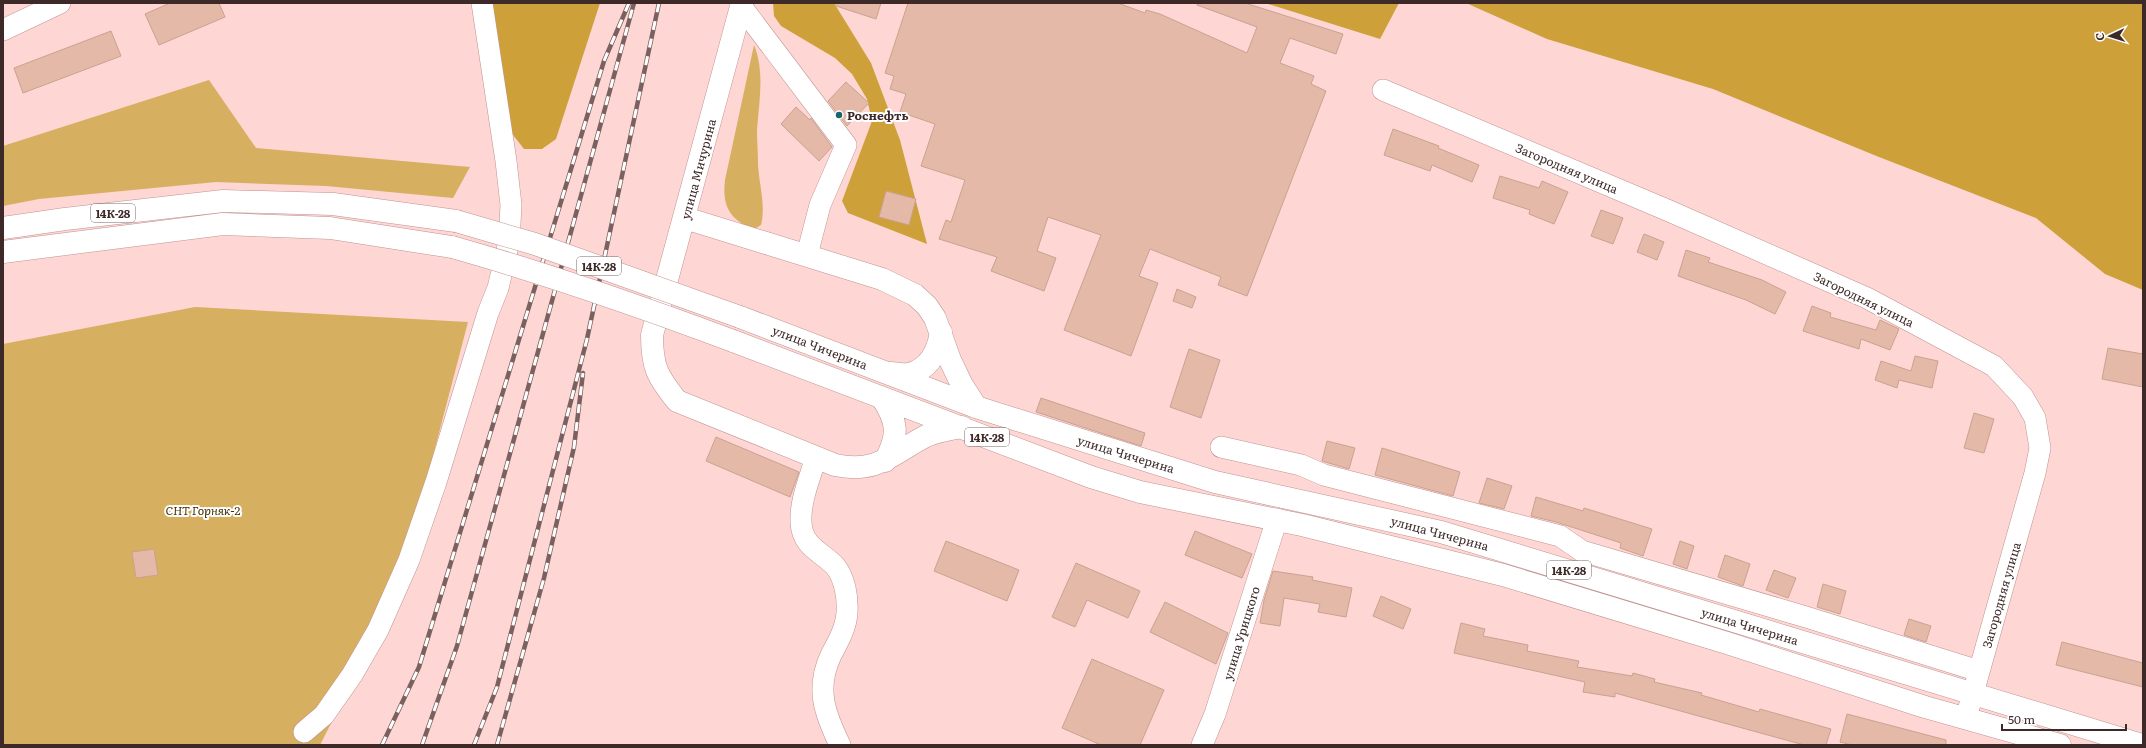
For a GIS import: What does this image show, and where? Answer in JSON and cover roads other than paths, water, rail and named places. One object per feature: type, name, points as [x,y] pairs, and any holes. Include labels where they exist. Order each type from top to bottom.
[{"type":"main road","name":"улица Мичурина","points":[[741,5],[685,218],[652,335],[652,358],[661,381],[677,401],[816,457]]},
{"type":"main road","name":"улица Чичерина","points":[[3,228],[65,219],[223,201],[334,204],[456,221],[535,244],[740,317],[976,407],[1215,482],[1441,532],[2142,745]]},
{"type":"main road","points":[[685,218],[882,279],[915,294],[927,306],[935,318],[953,366],[976,407]]},
{"type":"main road","name":"улица Чичерина","points":[[3,252],[223,224],[330,228],[452,247],[528,268],[604,293],[1091,477],[1140,492],[1277,520],[1503,575],[1966,718],[2060,745]]},
{"type":"main road","points":[[887,372],[909,374],[927,365],[938,349],[941,332]]},
{"type":"main road","points":[[882,398],[892,414],[896,431],[892,447],[885,461]]},
{"type":"main road","points":[[816,457],[835,465],[852,469],[868,467],[885,461],[927,436],[942,431],[962,428]]},
{"type":"street","points":[[3,30],[60,3]]},
{"type":"street","points":[[304,732],[324,715],[352,675],[378,630],[409,560],[436,482],[488,313],[498,288],[509,242],[511,205],[506,161],[482,3]]},
{"type":"street","points":[[741,5],[846,145],[820,205],[807,256]]},
{"type":"street","name":"Загородняя улица","points":[[1383,90],[1659,207],[1867,298],[1994,366],[2026,402],[2035,418],[2040,448],[2035,473],[1966,718]]},
{"type":"street","points":[[1221,447],[1301,465],[1324,475],[1560,536],[1582,552],[1806,617],[1979,671]]},
{"type":"street","points":[[816,457],[802,504],[801,524],[809,544],[835,566],[843,581],[847,613],[844,630],[824,672],[822,698],[840,745]]},
{"type":"street","name":"улица Урицкого","points":[[1202,745],[1215,714],[1277,520]]},
{"type":"railway","points":[[382,745],[419,667],[604,61],[629,3]]},
{"type":"railway","points":[[422,745],[457,646],[634,3]]},
{"type":"railway","points":[[474,745],[497,687],[587,339],[659,3]]},
{"type":"railway","points":[[497,745],[544,578],[574,447],[583,373]]},
{"type":"place","name":"Роснефть","points":[[839,115]]},
{"type":"park label","name":"СНТ Горняк-2","points":[[203,510]]}]
